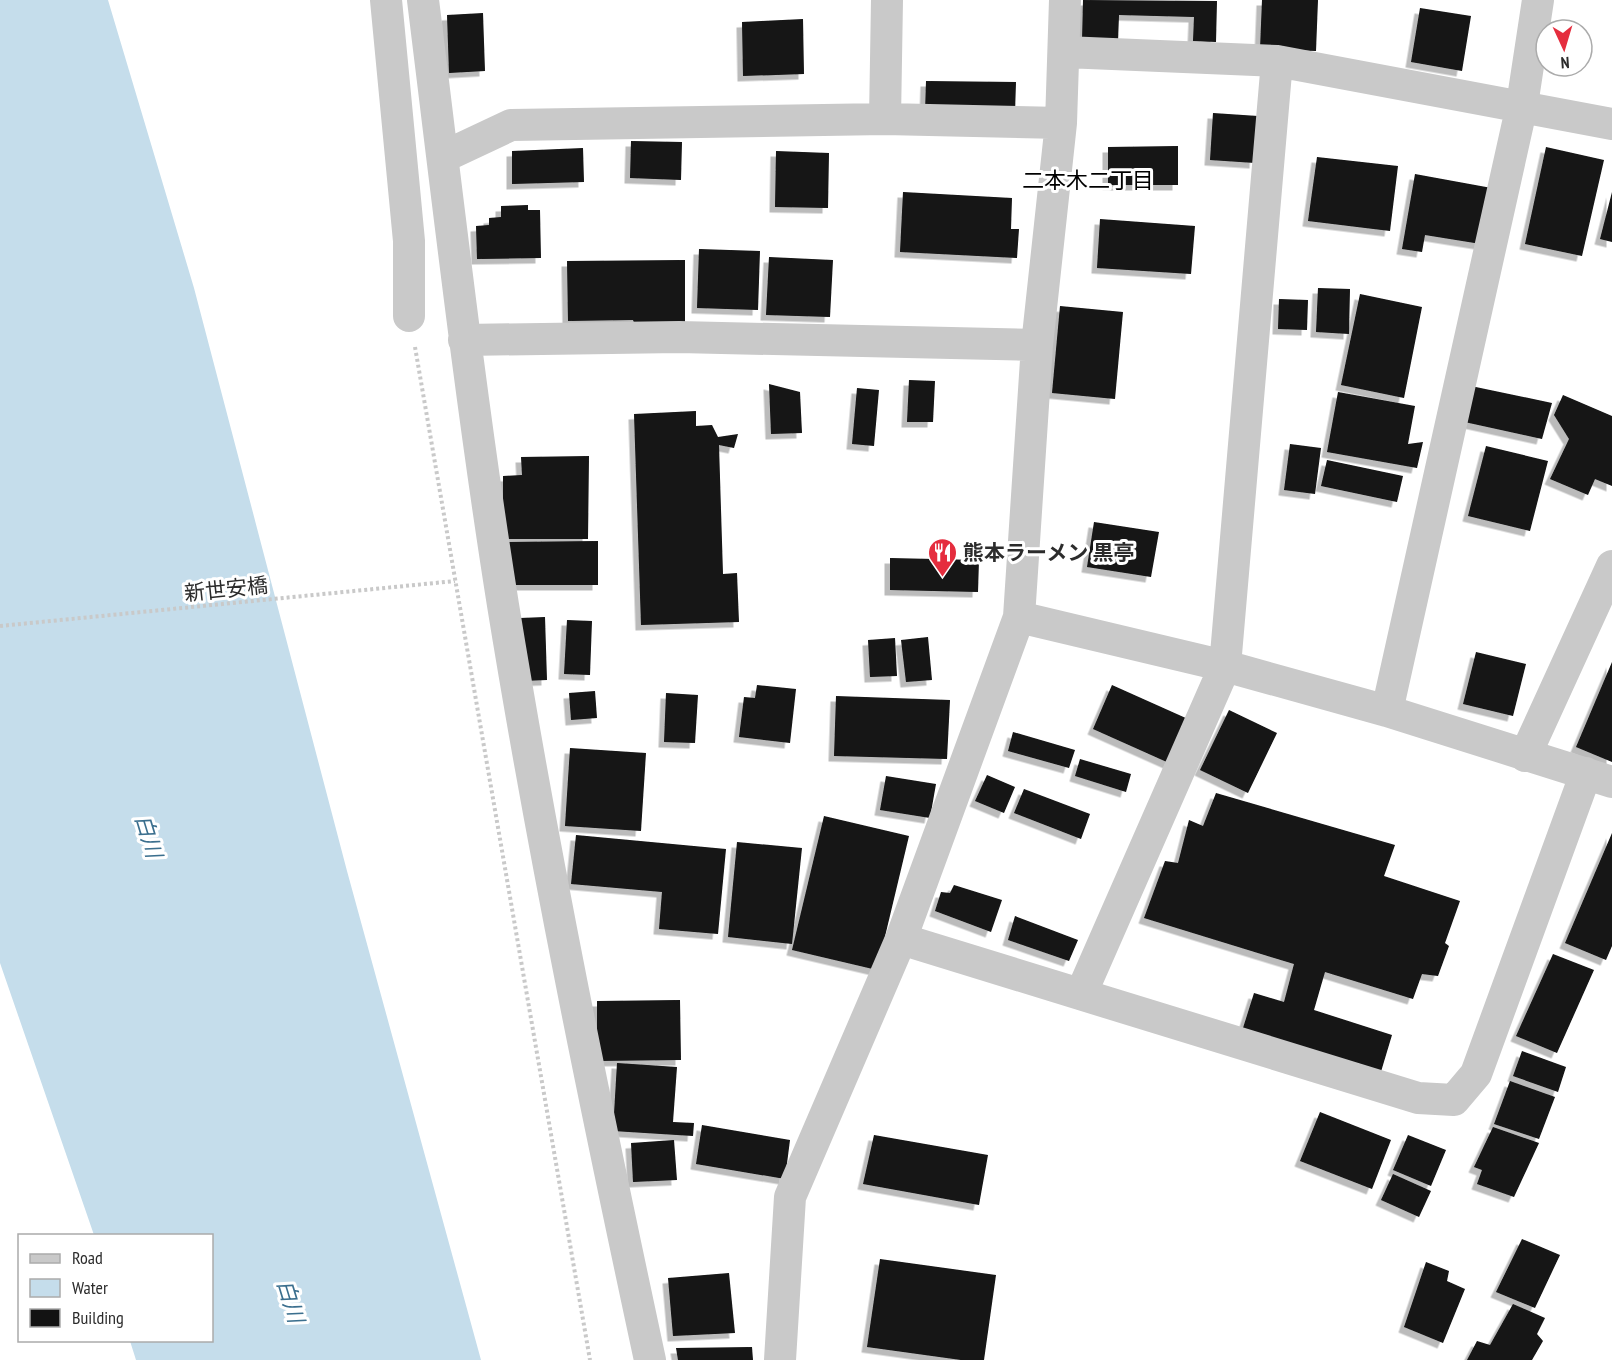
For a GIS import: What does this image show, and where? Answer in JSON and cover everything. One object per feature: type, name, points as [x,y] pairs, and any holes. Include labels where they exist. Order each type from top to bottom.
[{"type":"street","points":[[386,0],[409,242],[410,316]]},
{"type":"street","points":[[423,0],[464,340],[503,604],[551,876],[650,1360]]},
{"type":"street","points":[[885,119],[887,0]]},
{"type":"street","points":[[780,1360],[790,1197],[901,939],[1019,617],[1037,345],[1061,123],[1065,0]]},
{"type":"street","points":[[1387,711],[1522,105],[1538,0]]},
{"type":"street","points":[[1065,52],[1277,61],[1522,105],[1612,124]]},
{"type":"street","points":[[1082,994],[1225,666],[1277,61]]},
{"type":"street","points":[[443,157],[511,125],[885,119],[1061,123]]},
{"type":"street","points":[[464,340],[679,337],[1037,345]]},
{"type":"street","points":[[1525,756],[1612,566]]},
{"type":"street","points":[[901,939],[1418,1098],[1454,1100],[1476,1074],[1599,778],[1387,711],[1225,666],[1019,617]]},
{"type":"path","points":[[410,316],[590,1360]]},
{"type":"path","name":"新世安橋","points":[[0,626],[455,581]]},
{"type":"water","name":"白川","points":[[0,0],[108,0],[194,288],[347,871],[481,1360],[136,1360],[130,1342],[213,1342],[213,1234],[94,1234],[0,963]]},
{"type":"building","points":[[1083,0],[1217,1],[1216,42],[1193,41],[1194,17],[1119,15],[1118,42],[1082,41]]},
{"type":"building","points":[[1262,0],[1318,0],[1316,51],[1260,49]]},
{"type":"building","points":[[1420,8],[1471,16],[1462,71],[1411,62]]},
{"type":"building","points":[[483,13],[485,71],[449,73],[447,15]]},
{"type":"building","points":[[803,19],[804,74],[743,76],[742,22]]},
{"type":"building","points":[[926,81],[1016,82],[1015,113],[925,112]]},
{"type":"building","points":[[1213,113],[1258,116],[1255,163],[1210,160]]},
{"type":"building","points":[[631,141],[682,142],[681,180],[630,178]]},
{"type":"building","points":[[1178,146],[1178,185],[1108,185],[1108,147]]},
{"type":"building","points":[[1546,147],[1604,160],[1582,256],[1525,244]]},
{"type":"building","points":[[583,148],[584,182],[512,184],[512,151]]},
{"type":"building","points":[[776,151],[829,153],[828,208],[775,207]]},
{"type":"building","points":[[1317,157],[1398,166],[1390,231],[1308,221]]},
{"type":"building","points":[[1415,174],[1497,189],[1487,245],[1425,235],[1422,252],[1402,249]]},
{"type":"building","points":[[903,192],[1012,198],[1011,229],[1019,229],[1017,258],[900,252]]},
{"type":"building","points":[[1612,192],[1612,242],[1600,239]]},
{"type":"building","points":[[528,205],[528,210],[540,210],[541,258],[477,259],[476,226],[489,225],[489,218],[501,217],[501,206]]},
{"type":"building","points":[[1100,219],[1195,226],[1191,274],[1097,268]]},
{"type":"building","points":[[699,249],[760,251],[758,310],[697,308]]},
{"type":"building","points":[[769,257],[833,260],[830,317],[766,315]]},
{"type":"building","points":[[685,260],[685,322],[637,330],[633,320],[568,321],[567,261]]},
{"type":"building","points":[[1318,288],[1350,289],[1349,334],[1316,332]]},
{"type":"building","points":[[1360,294],[1422,307],[1404,398],[1341,385]]},
{"type":"building","points":[[1279,299],[1308,300],[1307,330],[1278,329]]},
{"type":"building","points":[[1060,306],[1123,312],[1115,399],[1052,393]]},
{"type":"building","points":[[909,380],[935,381],[933,422],[907,422]]},
{"type":"building","points":[[769,384],[800,392],[802,433],[771,434]]},
{"type":"building","points":[[1471,386],[1552,403],[1542,439],[1460,421]]},
{"type":"building","points":[[857,388],[879,390],[874,446],[852,444]]},
{"type":"building","points":[[1338,392],[1415,406],[1408,444],[1423,442],[1417,468],[1327,452]]},
{"type":"building","points":[[1563,395],[1612,416],[1612,486],[1595,479],[1588,495],[1550,479],[1569,439],[1554,415]]},
{"type":"building","points":[[696,411],[696,426],[712,425],[718,437],[738,434],[734,448],[719,445],[723,574],[737,573],[739,622],[641,625],[634,414]]},
{"type":"building","points":[[1290,444],[1321,448],[1315,494],[1284,490]]},
{"type":"building","points":[[1486,446],[1548,461],[1530,531],[1468,516]]},
{"type":"building","points":[[589,456],[588,539],[503,539],[503,476],[522,475],[521,457]]},
{"type":"building","points":[[1327,460],[1403,476],[1397,502],[1321,486]]},
{"type":"building","points":[[1094,522],[1159,532],[1151,577],[1087,567]]},
{"type":"building","points":[[598,541],[598,585],[509,585],[509,542]]},
{"type":"building","points":[[890,558],[979,560],[978,592],[890,590]]},
{"type":"building","points":[[545,617],[547,680],[523,681],[520,618]]},
{"type":"building","points":[[567,620],[592,621],[590,675],[564,674]]},
{"type":"building","points":[[928,637],[932,680],[906,682],[901,640]]},
{"type":"building","points":[[895,638],[897,676],[870,677],[868,640]]},
{"type":"building","points":[[1476,652],[1526,664],[1513,716],[1463,704]]},
{"type":"building","points":[[1612,662],[1612,762],[1576,747]]},
{"type":"building","points":[[757,685],[796,689],[790,743],[739,737],[744,697],[755,698]]},
{"type":"building","points":[[1112,685],[1188,719],[1169,763],[1093,729]]},
{"type":"building","points":[[595,691],[597,718],[571,720],[569,693]]},
{"type":"building","points":[[666,693],[698,695],[695,743],[664,742]]},
{"type":"building","points":[[836,696],[950,700],[947,759],[834,756]]},
{"type":"building","points":[[1229,710],[1277,733],[1248,793],[1200,770]]},
{"type":"building","points":[[1013,732],[1075,750],[1069,768],[1008,751]]},
{"type":"building","points":[[570,748],[646,753],[641,831],[565,826]]},
{"type":"building","points":[[1080,759],[1131,774],[1126,792],[1075,776]]},
{"type":"building","points":[[987,775],[1015,787],[1004,813],[975,801]]},
{"type":"building","points":[[886,776],[936,784],[930,818],[880,810]]},
{"type":"building","points":[[1024,789],[1090,814],[1081,839],[1014,813]]},
{"type":"building","points":[[1216,793],[1395,845],[1384,876],[1460,901],[1445,943],[1449,946],[1438,976],[1422,974],[1413,999],[1325,972],[1314,1010],[1392,1035],[1380,1075],[1243,1028],[1254,993],[1284,1002],[1294,964],[1144,918],[1165,861],[1178,863],[1189,820],[1203,826]]},
{"type":"building","points":[[824,816],[909,836],[877,970],[792,950]]},
{"type":"building","points":[[1612,833],[1612,946],[1606,960],[1565,943]]},
{"type":"building","points":[[576,835],[726,849],[718,934],[659,929],[662,892],[571,884]]},
{"type":"building","points":[[737,842],[802,848],[792,944],[728,937]]},
{"type":"building","points":[[954,885],[1002,900],[991,932],[935,911],[941,892],[950,893]]},
{"type":"building","points":[[1015,916],[1078,940],[1069,961],[1008,940]]},
{"type":"building","points":[[1553,954],[1594,970],[1557,1053],[1516,1036]]},
{"type":"building","points":[[680,1000],[681,1060],[597,1061],[597,1001]]},
{"type":"building","points":[[1522,1051],[1566,1067],[1558,1092],[1513,1076]]},
{"type":"building","points":[[617,1063],[677,1067],[673,1122],[694,1123],[693,1136],[613,1131]]},
{"type":"building","points":[[1510,1081],[1555,1097],[1539,1139],[1494,1124]]},
{"type":"building","points":[[1320,1112],[1391,1140],[1372,1189],[1300,1161]]},
{"type":"building","points":[[702,1125],[790,1140],[785,1179],[696,1164]]},
{"type":"building","points":[[1493,1127],[1539,1143],[1514,1197],[1477,1184],[1482,1170],[1474,1167]]},
{"type":"building","points":[[874,1135],[988,1155],[979,1205],[863,1184]]},
{"type":"building","points":[[1408,1135],[1446,1150],[1431,1186],[1393,1170]]},
{"type":"building","points":[[674,1140],[677,1180],[633,1182],[631,1143]]},
{"type":"building","points":[[1393,1174],[1431,1191],[1419,1217],[1381,1200]]},
{"type":"building","points":[[1522,1239],[1560,1255],[1535,1308],[1496,1292]]},
{"type":"building","points":[[880,1259],[996,1275],[984,1360],[961,1360],[867,1347]]},
{"type":"building","points":[[1426,1262],[1449,1271],[1447,1281],[1465,1289],[1443,1343],[1404,1327]]},
{"type":"building","points":[[729,1273],[735,1333],[673,1336],[668,1278]]},
{"type":"building","points":[[1513,1304],[1545,1318],[1537,1334],[1543,1341],[1532,1360],[1467,1360],[1477,1341],[1490,1345]]},
{"type":"building","points":[[752,1347],[753,1360],[678,1360],[676,1348]]},
{"type":"place","name":"熊本ラーメン 黒亭","points":[[942,578]]},
{"type":"district","name":"二本木二丁目","points":[[1088,180]]}]
